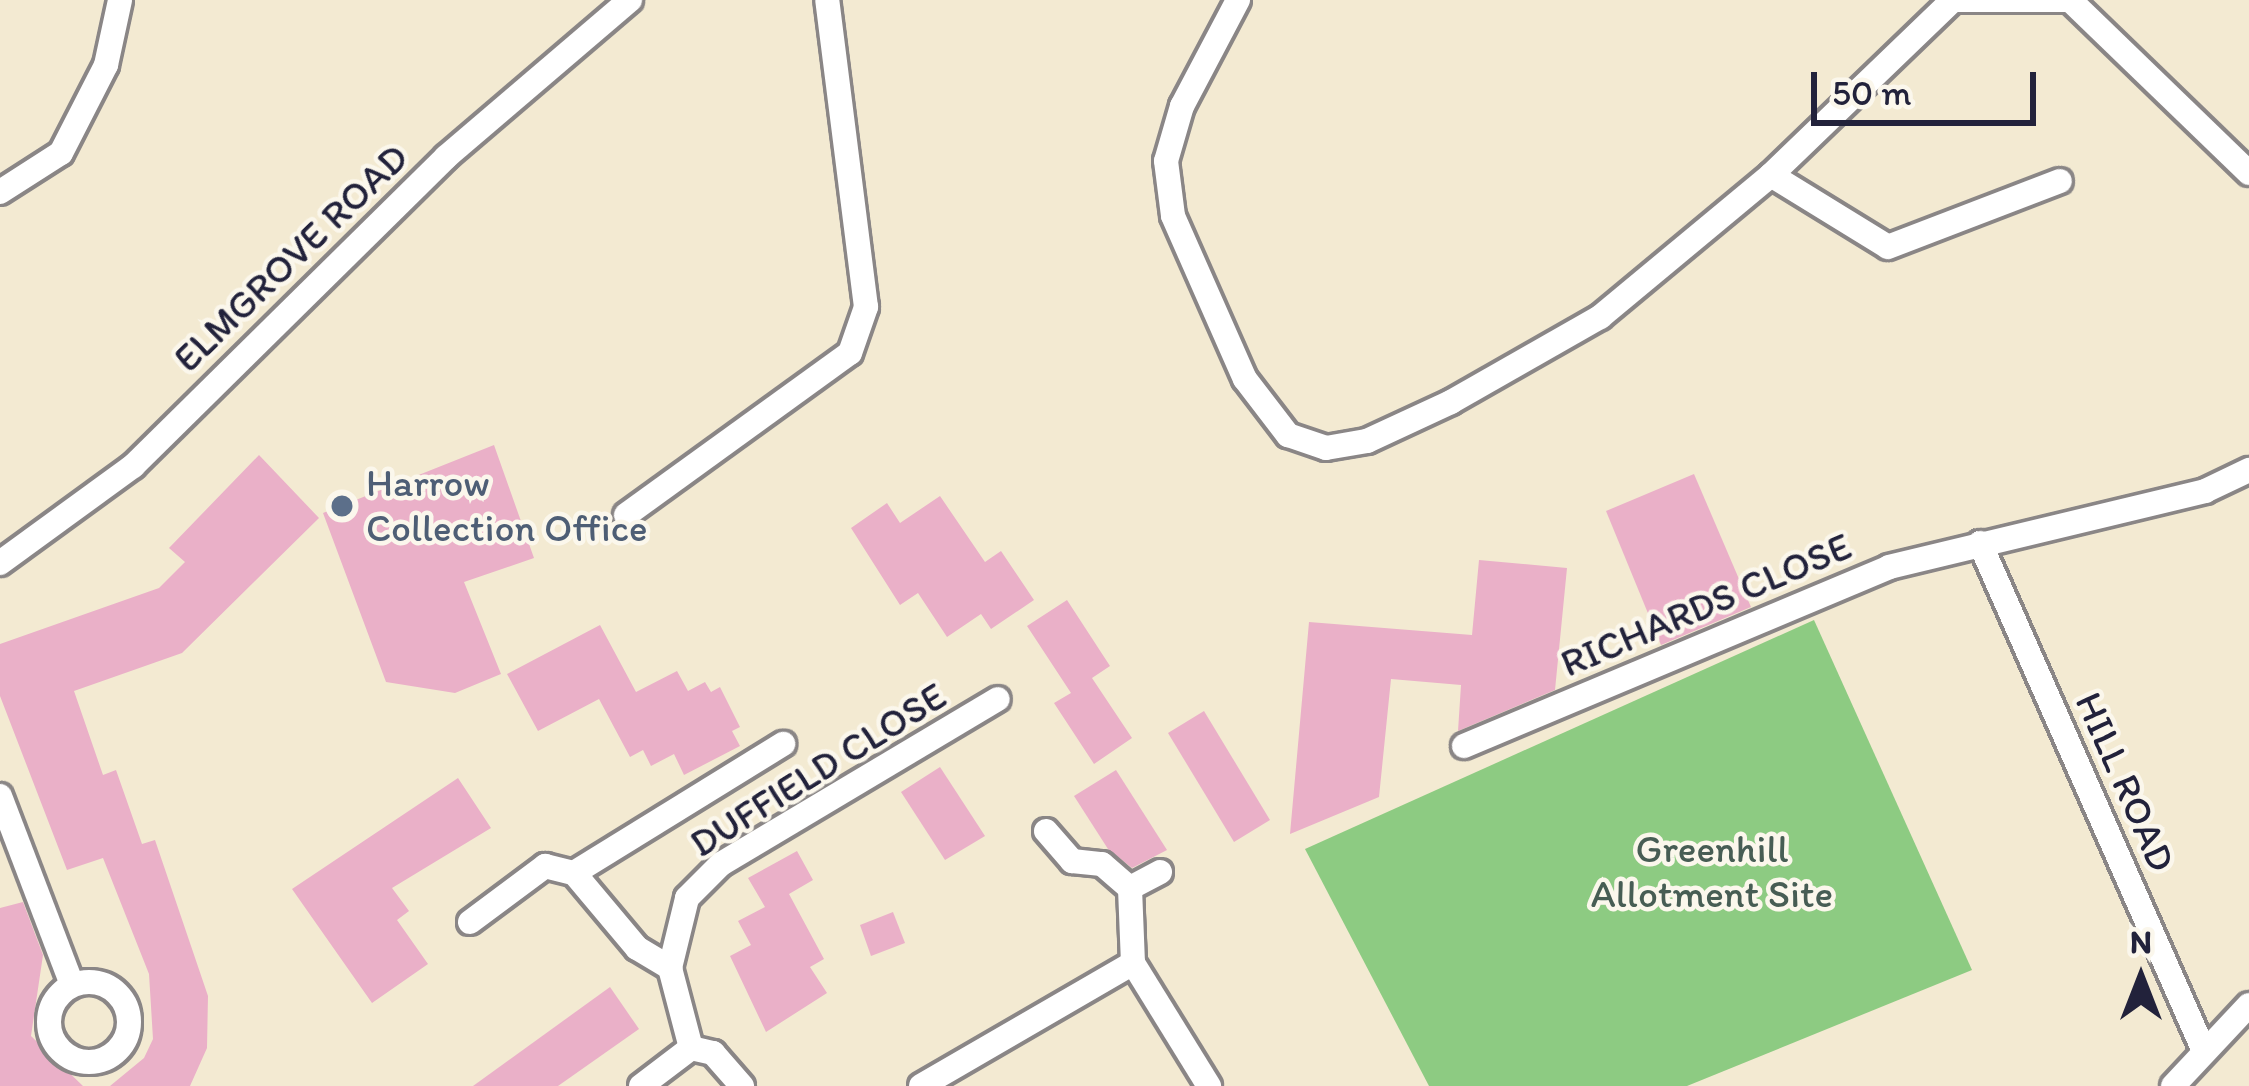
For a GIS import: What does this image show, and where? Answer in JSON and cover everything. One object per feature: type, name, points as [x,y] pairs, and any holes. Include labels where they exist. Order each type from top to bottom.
[{"type":"street","points":[[0,193],[61,153],[106,65],[120,0]]},
{"type":"street","name":"ELMGROVE ROAD","points":[[0,563],[133,466],[446,157],[630,0]]},
{"type":"street","points":[[626,515],[850,353],[866,308],[827,0]]},
{"type":"street","points":[[1238,0],[1182,106],[1166,161],[1173,216],[1245,379],[1288,435],[1326,448],[1367,440],[1451,402],[1600,317],[1771,175],[1953,0],[2070,0],[2249,173]]},
{"type":"street","points":[[1771,175],[1888,247],[2060,181]]},
{"type":"street","name":"RICHARDS CLOSE","points":[[1464,746],[1889,567],[2205,491],[2249,470]]},
{"type":"street","name":"HILL ROAD","points":[[1979,543],[2204,1051]]},
{"type":"street","name":"DUFFIELD CLOSE","points":[[691,1048],[670,968],[687,898],[721,865],[998,699]]},
{"type":"street","points":[[574,873],[783,744]]},
{"type":"street","points":[[0,796],[70,982]]},
{"type":"street","points":[[1046,831],[1072,861],[1102,864],[1130,888],[1132,963],[1209,1086]]},
{"type":"street","points":[[470,922],[544,866],[574,873],[637,948],[670,968]]},
{"type":"street","points":[[1130,888],[1160,872]]},
{"type":"street","points":[[920,1086],[1132,963]]},
{"type":"street","points":[[2173,1086],[2249,1005]]},
{"type":"street","points":[[641,1086],[691,1048],[713,1053],[742,1086]]},
{"type":"green space","name":"Greenhill Allotment Site","points":[[1814,620],[1972,970],[1687,1086],[1429,1086],[1305,849]]},
{"type":"building","points":[[494,445],[534,558],[464,582],[501,674],[455,693],[386,682],[323,513]]},
{"type":"building","points":[[259,455],[319,518],[182,653],[74,691],[103,775],[116,770],[142,844],[155,840],[208,996],[207,1048],[190,1086],[110,1086],[144,1058],[153,1039],[149,974],[103,858],[67,870],[0,696],[0,644],[159,588],[185,562],[169,548]]},
{"type":"building","points":[[1694,474],[1751,607],[1661,645],[1606,511]]},
{"type":"building","points":[[940,496],[985,562],[1001,551],[1034,600],[991,629],[981,614],[947,637],[918,593],[900,605],[851,528],[887,503],[900,523]]},
{"type":"building","points":[[1479,560],[1567,568],[1555,690],[1458,731],[1461,685],[1391,679],[1379,797],[1290,834],[1309,622],[1472,635]]},
{"type":"building","points":[[1067,600],[1110,666],[1092,678],[1132,738],[1094,764],[1054,703],[1071,693],[1027,626]]},
{"type":"building","points":[[600,625],[636,692],[677,671],[688,691],[705,682],[711,692],[720,687],[740,727],[732,731],[740,746],[684,775],[674,754],[651,766],[643,750],[630,757],[599,699],[538,731],[507,674]]},
{"type":"building","points":[[1204,711],[1270,820],[1234,842],[1168,733]]},
{"type":"building","points":[[940,767],[985,836],[945,860],[901,792]]},
{"type":"building","points":[[1116,770],[1167,850],[1132,868],[1108,849],[1074,796]]},
{"type":"building","points":[[458,778],[491,828],[392,888],[409,911],[397,920],[428,964],[372,1003],[292,889]]},
{"type":"building","points":[[797,851],[813,880],[789,894],[824,959],[810,967],[827,993],[766,1032],[730,956],[751,945],[738,921],[765,907],[748,878]]},
{"type":"building","points":[[23,902],[43,955],[31,1036],[83,1086],[0,1086],[0,908]]},
{"type":"building","points":[[893,912],[905,943],[871,956],[860,925]]},
{"type":"building","points":[[610,987],[639,1029],[558,1086],[473,1086]]},
{"type":"place","name":"Harrow Collection Office","points":[[342,506]]}]
